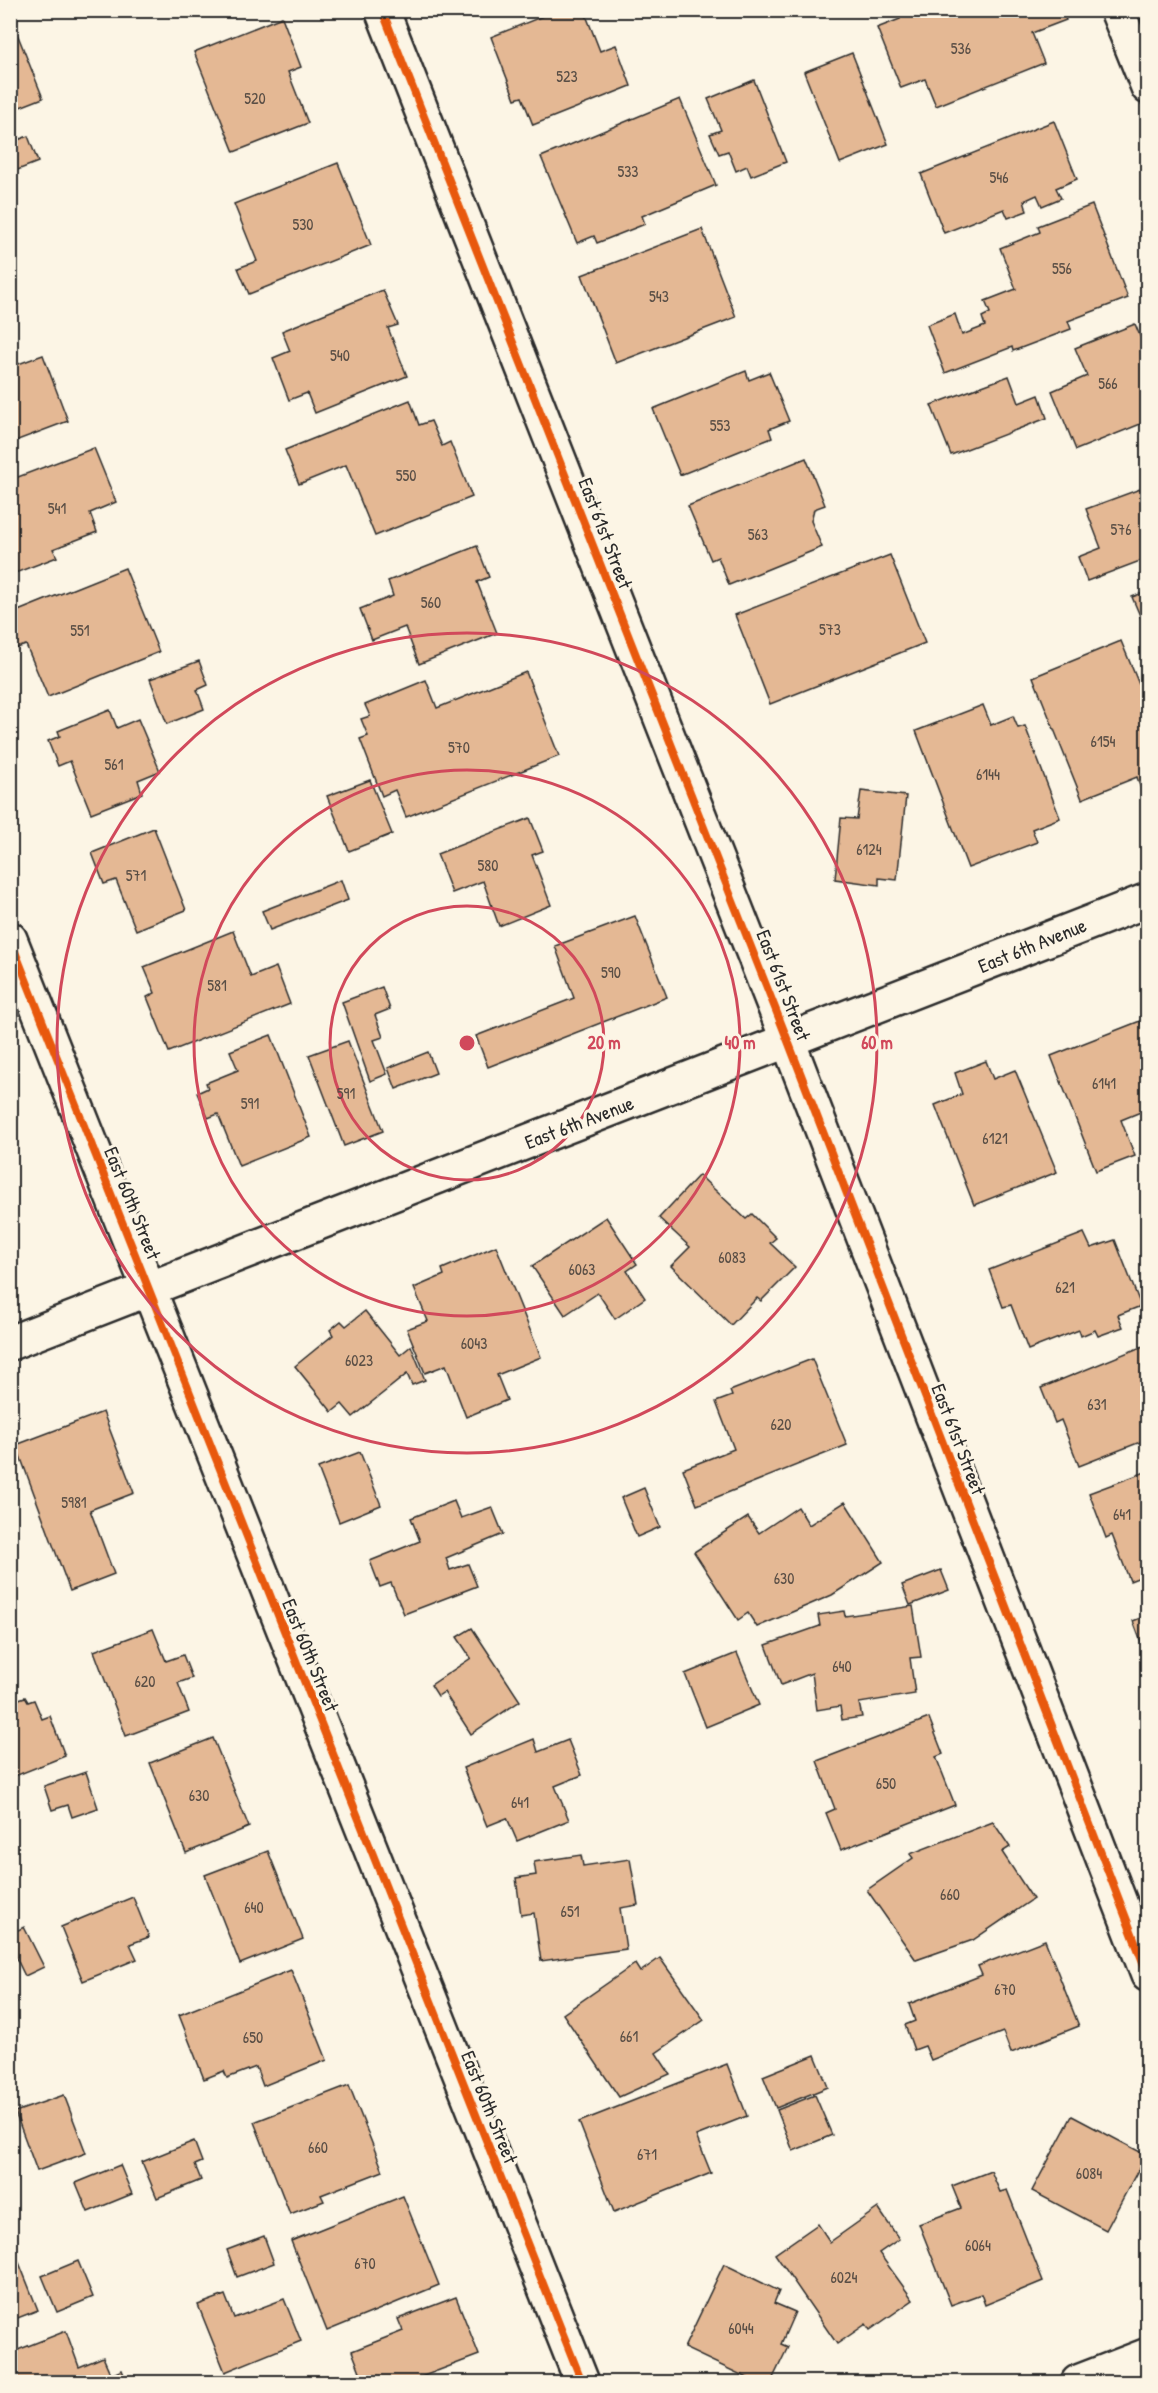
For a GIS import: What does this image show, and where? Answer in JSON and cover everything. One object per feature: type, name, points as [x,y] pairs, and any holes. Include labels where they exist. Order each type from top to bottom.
[{"type":"street","name":"East 61st Street","points":[[382,10],[788,1041],[1148,1975]]},
{"type":"street","points":[[1117,10],[1148,87]]},
{"type":"street","name":"East 6th Avenue","points":[[10,1343],[1148,900]]},
{"type":"street","name":"East 60th Street","points":[[10,939],[582,2382]]},
{"type":"street","points":[[1078,2382],[1148,2355]]},
{"type":"building","points":[[558,10],[584,10],[600,51],[616,45],[631,86],[533,125],[522,97],[515,99],[491,37]]},
{"type":"building","points":[[904,10],[1062,10],[1066,20],[1032,33],[1044,63],[936,106],[925,79],[901,88],[877,28],[900,19],[898,13]]},
{"type":"building","points":[[282,17],[301,67],[288,72],[308,123],[234,152],[194,52]]},
{"type":"building","points":[[14,26],[43,98],[10,111],[10,28]]},
{"type":"building","points":[[852,53],[888,144],[840,163],[804,72]]},
{"type":"building","points":[[754,80],[786,162],[751,176],[747,166],[736,171],[728,151],[719,154],[710,134],[721,130],[708,99]]},
{"type":"building","points":[[680,99],[716,185],[642,216],[645,224],[597,243],[594,236],[577,243],[541,157]]},
{"type":"building","points":[[1054,121],[1077,179],[1056,188],[1061,198],[1042,206],[1037,195],[1024,201],[1027,211],[1008,218],[1004,209],[944,233],[921,174]]},
{"type":"building","points":[[28,136],[38,162],[10,173],[10,143]]},
{"type":"building","points":[[338,163],[371,245],[249,294],[238,268],[257,261],[234,204]]},
{"type":"building","points":[[1092,205],[1128,298],[1068,321],[1071,329],[1013,351],[1012,347],[945,373],[927,325],[955,314],[962,335],[985,326],[982,317],[990,313],[985,301],[1016,289],[1000,248],[1040,232],[1038,226]]},
{"type":"building","points":[[702,229],[736,317],[616,363],[582,275]]},
{"type":"building","points":[[383,290],[398,325],[388,328],[407,376],[315,413],[307,393],[289,400],[273,358],[290,351],[282,331]]},
{"type":"building","points":[[1135,324],[1148,355],[1148,421],[1076,450],[1052,391],[1087,376],[1075,348]]},
{"type":"building","points":[[43,355],[68,421],[10,443],[10,367]]},
{"type":"building","points":[[746,371],[749,380],[769,372],[789,421],[769,429],[772,438],[680,475],[653,409]]},
{"type":"building","points":[[1009,376],[1019,403],[1039,395],[1047,418],[951,455],[931,405]]},
{"type":"building","points":[[410,400],[419,425],[431,421],[442,446],[450,442],[472,497],[375,536],[346,465],[299,484],[285,450]]},
{"type":"building","points":[[94,448],[116,502],[90,513],[97,532],[53,549],[57,557],[10,575],[10,480]]},
{"type":"building","points":[[806,458],[825,505],[814,509],[811,521],[822,547],[729,585],[718,557],[711,560],[688,506]]},
{"type":"building","points":[[1148,486],[1148,558],[1087,581],[1078,557],[1101,548],[1086,509]]},
{"type":"building","points":[[477,546],[489,577],[477,582],[497,633],[419,664],[405,627],[372,640],[360,609],[393,596],[388,581]]},
{"type":"building","points":[[890,555],[925,643],[770,704],[735,615]]},
{"type":"building","points":[[125,568],[159,652],[48,697],[26,645],[14,649],[10,639],[10,620],[15,618],[13,613]]},
{"type":"building","points":[[1148,591],[1148,624],[1144,625],[1132,597]]},
{"type":"building","points":[[1121,641],[1148,706],[1148,789],[1142,792],[1137,777],[1082,799],[1033,677]]},
{"type":"building","points":[[199,661],[208,685],[197,690],[204,709],[167,724],[150,679]]},
{"type":"building","points":[[526,672],[559,756],[406,817],[395,790],[382,796],[360,739],[368,736],[361,719],[370,716],[365,705],[426,680],[437,708]]},
{"type":"building","points":[[983,705],[991,725],[1013,716],[1018,728],[1025,726],[1060,818],[1032,829],[1037,842],[968,868],[916,731]]},
{"type":"building","points":[[110,710],[117,728],[138,719],[160,771],[138,780],[142,793],[91,813],[70,761],[58,766],[48,741],[60,736],[58,731]]},
{"type":"building","points":[[370,780],[392,834],[349,851],[327,796]]},
{"type":"building","points":[[861,791],[906,796],[897,880],[879,878],[879,885],[835,879],[841,818],[857,819]]},
{"type":"building","points":[[530,818],[543,851],[532,855],[551,905],[499,926],[483,881],[452,893],[437,854]]},
{"type":"building","points":[[154,828],[186,910],[136,930],[116,880],[104,884],[92,853]]},
{"type":"building","points":[[341,880],[348,900],[270,930],[262,911]]},
{"type":"building","points":[[635,916],[667,997],[488,1067],[476,1036],[574,998],[555,946]]},
{"type":"building","points":[[233,931],[251,977],[276,967],[290,1004],[169,1052],[147,997],[155,993],[144,967]]},
{"type":"building","points":[[382,987],[390,1009],[375,1015],[383,1037],[374,1040],[387,1074],[370,1081],[342,1002]]},
{"type":"building","points":[[1140,1021],[1148,1039],[1148,1109],[1121,1120],[1135,1156],[1096,1171],[1051,1056]]},
{"type":"building","points":[[271,1035],[311,1137],[239,1166],[218,1114],[208,1118],[197,1093],[208,1088],[206,1083],[238,1070],[230,1051]]},
{"type":"building","points":[[348,1041],[383,1131],[344,1146],[309,1055]]},
{"type":"building","points":[[428,1052],[436,1073],[396,1089],[388,1068]]},
{"type":"building","points":[[986,1061],[993,1079],[1015,1070],[1057,1172],[974,1205],[935,1105],[962,1094],[955,1073]]},
{"type":"building","points":[[699,1175],[746,1219],[752,1214],[776,1238],[770,1243],[795,1267],[761,1301],[757,1298],[731,1325],[671,1266],[690,1247],[659,1218]]},
{"type":"building","points":[[606,1217],[637,1264],[627,1271],[645,1298],[615,1319],[598,1293],[565,1315],[532,1266]]},
{"type":"building","points":[[1084,1233],[1091,1248],[1115,1240],[1141,1306],[1118,1315],[1123,1327],[1098,1336],[1095,1330],[1081,1336],[1079,1330],[1028,1350],[1011,1305],[1003,1307],[989,1270]]},
{"type":"building","points":[[496,1246],[541,1357],[497,1375],[507,1400],[466,1417],[446,1365],[425,1373],[407,1329],[428,1321],[414,1288],[444,1275],[442,1269]]},
{"type":"building","points":[[365,1311],[400,1355],[411,1346],[425,1380],[412,1385],[407,1374],[353,1417],[342,1404],[332,1412],[295,1366],[333,1335],[330,1330],[341,1321],[346,1326]]},
{"type":"building","points":[[1148,1344],[1148,1439],[1079,1466],[1061,1420],[1055,1423],[1041,1388]]},
{"type":"building","points":[[812,1359],[847,1445],[697,1505],[683,1469],[734,1449],[716,1402],[732,1396],[730,1391]]},
{"type":"building","points":[[103,1412],[134,1493],[90,1510],[114,1574],[70,1591],[16,1445]]},
{"type":"building","points":[[360,1452],[381,1505],[339,1522],[318,1468]]},
{"type":"building","points":[[1148,1471],[1148,1574],[1130,1581],[1112,1535],[1106,1538],[1089,1493]]},
{"type":"building","points":[[644,1488],[660,1527],[637,1537],[621,1498]]},
{"type":"building","points":[[454,1501],[461,1518],[492,1507],[503,1534],[446,1558],[450,1570],[468,1564],[477,1586],[404,1614],[391,1583],[380,1587],[370,1561],[420,1541],[411,1518]]},
{"type":"building","points":[[845,1502],[883,1562],[832,1595],[757,1627],[748,1613],[738,1620],[694,1552],[748,1517],[759,1533],[798,1507],[809,1525]]},
{"type":"building","points":[[941,1570],[949,1590],[910,1605],[902,1585]]},
{"type":"building","points":[[913,1606],[921,1657],[910,1658],[915,1694],[859,1703],[862,1717],[842,1720],[840,1706],[817,1710],[812,1673],[781,1685],[766,1645],[820,1626],[818,1615],[844,1611],[845,1616]]},
{"type":"building","points":[[1148,1615],[1148,1654],[1146,1655],[1133,1621]]},
{"type":"building","points":[[472,1628],[520,1701],[471,1734],[444,1692],[438,1696],[431,1685],[471,1658],[457,1637]]},
{"type":"building","points":[[153,1629],[166,1661],[183,1655],[192,1678],[178,1683],[189,1712],[126,1736],[94,1651]]},
{"type":"building","points":[[737,1653],[759,1705],[706,1727],[685,1674]]},
{"type":"building","points":[[25,1697],[28,1702],[34,1700],[42,1719],[50,1716],[65,1756],[10,1778],[10,1702]]},
{"type":"building","points":[[929,1718],[943,1754],[936,1757],[955,1805],[841,1850],[826,1813],[835,1809],[817,1761]]},
{"type":"building","points":[[213,1738],[249,1827],[186,1853],[150,1763]]},
{"type":"building","points":[[534,1739],[538,1752],[568,1740],[582,1775],[555,1786],[569,1820],[517,1841],[507,1818],[487,1826],[463,1768]]},
{"type":"building","points":[[86,1772],[98,1808],[72,1817],[68,1805],[52,1810],[44,1786]]},
{"type":"building","points":[[993,1822],[1010,1847],[1002,1852],[1033,1899],[973,1940],[916,1960],[867,1890],[913,1858],[910,1854]]},
{"type":"building","points":[[268,1851],[303,1939],[240,1964],[205,1875]]},
{"type":"building","points":[[581,1855],[583,1866],[630,1859],[638,1905],[620,1908],[626,1949],[541,1961],[534,1913],[521,1915],[516,1878],[536,1875],[534,1862]]},
{"type":"building","points":[[133,1897],[149,1937],[130,1944],[137,1959],[83,1981],[61,1927]]},
{"type":"building","points":[[24,1927],[44,1967],[25,1976],[10,1945],[10,1934]]},
{"type":"building","points":[[1045,1940],[1079,2026],[1011,2053],[1003,2032],[931,2060],[925,2046],[914,2050],[905,2025],[915,2021],[909,2004],[982,1975],[978,1966]]},
{"type":"building","points":[[660,1958],[704,2020],[656,2053],[670,2074],[619,2097],[563,2014],[635,1964],[640,1972]]},
{"type":"building","points":[[291,1970],[327,2060],[263,2086],[256,2067],[227,2078],[224,2071],[204,2079],[179,2015]]},
{"type":"building","points":[[815,2055],[828,2087],[776,2108],[763,2076]]},
{"type":"building","points":[[727,2064],[747,2116],[696,2136],[711,2173],[614,2212],[579,2122]]},
{"type":"building","points":[[349,2085],[383,2171],[321,2195],[324,2201],[290,2214],[254,2122]]},
{"type":"building","points":[[64,2095],[86,2153],[37,2171],[15,2112]]},
{"type":"building","points":[[815,2095],[832,2135],[793,2151],[777,2110]]},
{"type":"building","points":[[1072,2116],[1146,2155],[1106,2230],[1032,2191]]},
{"type":"building","points":[[194,2141],[202,2162],[195,2165],[201,2180],[157,2198],[142,2162]]},
{"type":"building","points":[[120,2165],[132,2194],[88,2212],[76,2183]]},
{"type":"building","points":[[991,2171],[1000,2192],[1007,2190],[1043,2281],[985,2305],[981,2294],[951,2305],[919,2224],[961,2208],[952,2186]]},
{"type":"building","points":[[403,2196],[439,2285],[327,2331],[291,2241]]},
{"type":"building","points":[[878,2208],[899,2239],[879,2253],[913,2300],[870,2330],[866,2324],[837,2344],[775,2254],[818,2224],[830,2242]]},
{"type":"building","points":[[264,2236],[274,2263],[237,2277],[227,2250]]},
{"type":"building","points":[[10,2240],[38,2310],[10,2321]]},
{"type":"building","points":[[78,2261],[93,2297],[57,2312],[42,2276]]},
{"type":"building","points":[[724,2264],[779,2291],[774,2303],[795,2312],[781,2344],[788,2347],[771,2382],[756,2382],[684,2348]]},
{"type":"building","points":[[225,2295],[234,2318],[284,2299],[301,2341],[225,2372],[198,2305]]},
{"type":"building","points":[[456,2297],[479,2355],[408,2382],[364,2382],[352,2351],[403,2331],[398,2319]]},
{"type":"building","points":[[66,2331],[79,2367],[103,2357],[111,2375],[122,2370],[127,2382],[10,2382],[10,2353]]},
{"type":"cycle path","points":[[382,10],[788,1041],[1148,1975]]},
{"type":"cycle path","points":[[10,939],[582,2382]]}]
